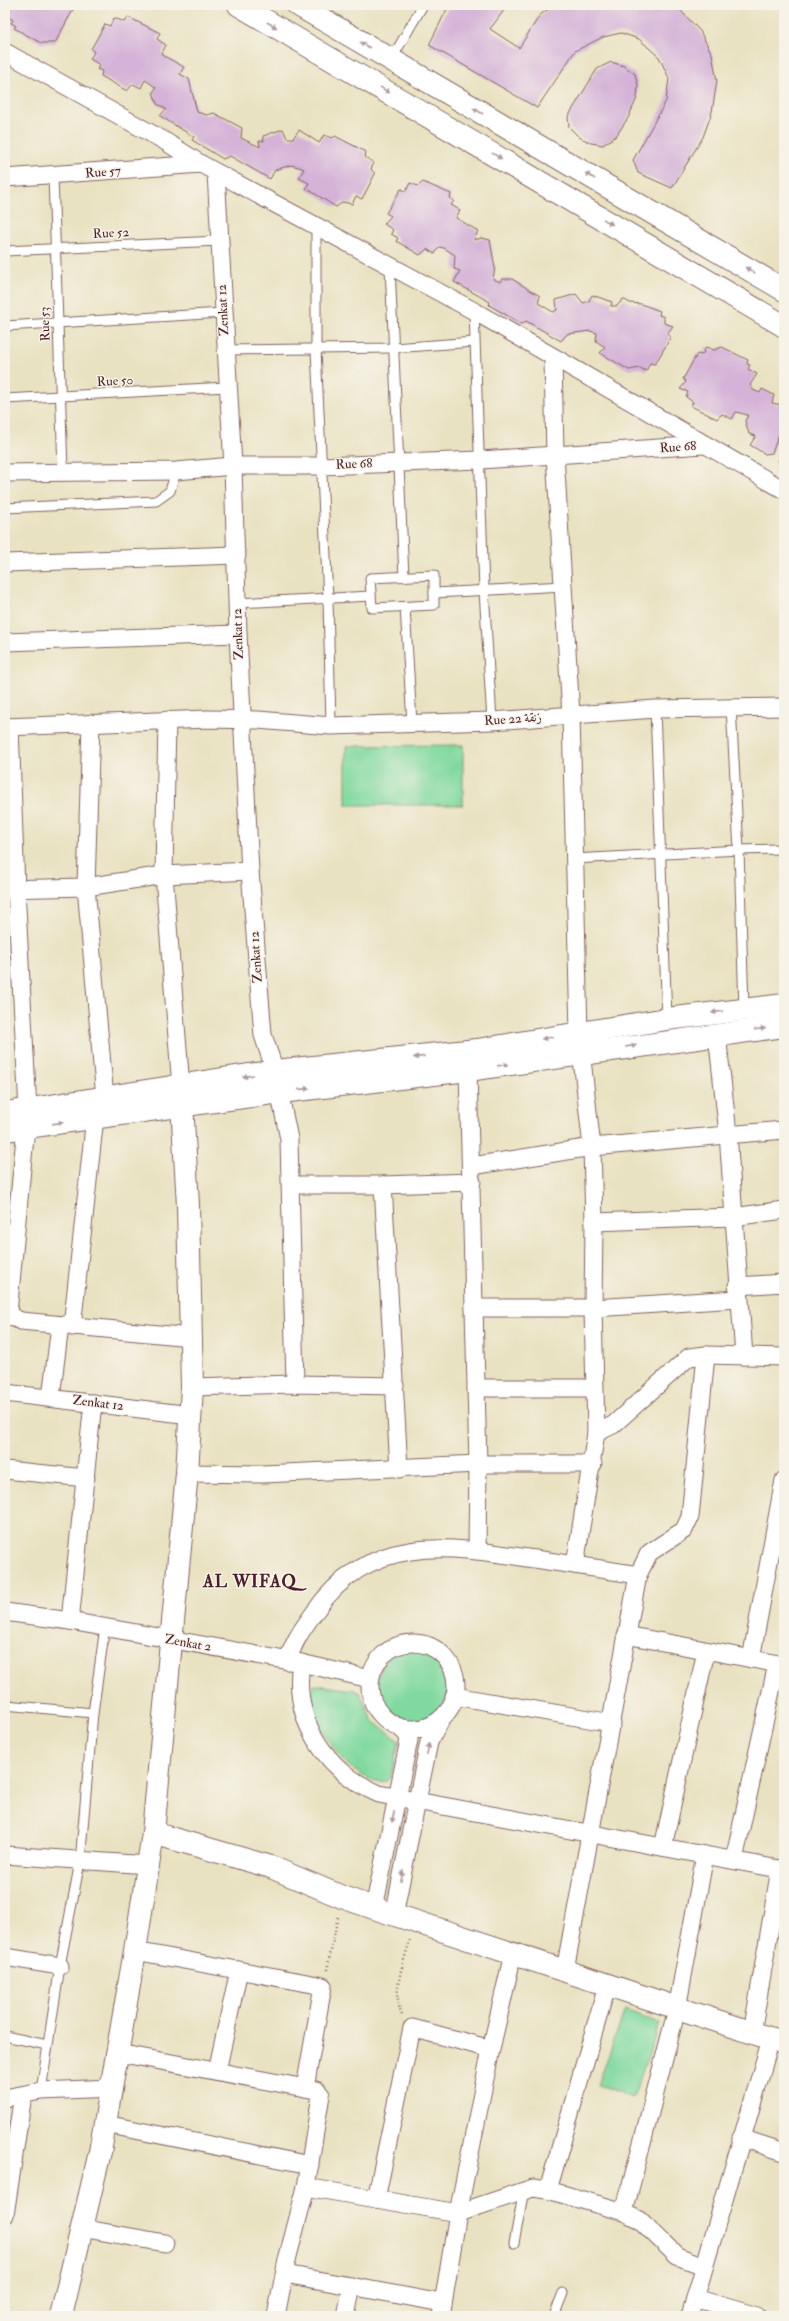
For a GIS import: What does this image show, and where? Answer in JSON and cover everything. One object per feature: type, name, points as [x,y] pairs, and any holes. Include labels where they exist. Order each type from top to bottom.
[{"type":"street","points":[[238,5],[784,326]]},
{"type":"street","points":[[298,5],[784,290]]},
{"type":"street","points":[[5,52],[163,140],[216,173],[474,311],[553,359],[784,490]]},
{"type":"street","name":"Rue 57","points":[[5,178],[53,176],[200,164]]},
{"type":"street","name":"Zenkat 12","points":[[216,173],[225,350],[233,466],[237,555],[238,634],[250,871],[260,1014],[263,1035],[278,1082],[289,1139],[295,1384]]},
{"type":"street","points":[[553,359],[555,455],[571,715],[579,1033],[592,1147],[594,1222],[593,1308],[596,1433],[593,1464],[575,1565]]},
{"type":"street","name":"Rue 68","points":[[5,473],[63,471],[176,471],[233,466],[321,466],[480,460],[703,445]]},
{"type":"street","points":[[5,563],[237,555]]},
{"type":"street","points":[[5,642],[238,634]]},
{"type":"street","name":"Rue 22 زنقة","points":[[8,727],[167,720],[242,719],[331,726],[492,721],[655,709],[784,707]]},
{"type":"street","points":[[62,2316],[112,2088],[153,1832],[187,1473],[191,1415],[192,1387],[188,1205],[182,1097],[164,875],[167,720]]},
{"type":"street","points":[[91,723],[86,887],[105,1098]]},
{"type":"street","points":[[8,727],[10,889],[20,1122],[8,1312],[12,1317],[22,1321],[191,1337]]},
{"type":"street","points":[[10,889],[86,887],[164,875],[250,871]]},
{"type":"street","points":[[5,1113],[20,1122],[95,1117],[182,1097],[579,1033],[744,1009],[784,1005]]},
{"type":"street","points":[[278,1082],[468,1070],[717,1034],[784,1026]]},
{"type":"street","points":[[717,1034],[728,1134],[738,1292],[744,1356]]},
{"type":"street","points":[[468,1070],[472,1174],[478,1464],[477,1550]]},
{"type":"street","points":[[20,1122],[105,1098],[182,1097]]},
{"type":"street","points":[[50,1397],[66,1326],[95,1117]]},
{"type":"street","points":[[291,1185],[383,1185],[472,1174],[592,1147],[784,1130]]},
{"type":"street","points":[[383,1185],[399,1469]]},
{"type":"street","points":[[594,1222],[733,1217],[784,1210]]},
{"type":"street","points":[[474,1308],[593,1308],[738,1292],[784,1283]]},
{"type":"street","points":[[565,1970],[612,1723],[626,1635],[638,1575],[649,1553],[684,1530],[690,1517],[706,1355]]},
{"type":"street","points":[[596,1433],[613,1425],[689,1357],[706,1355],[784,1357]]},
{"type":"street","points":[[192,1387],[295,1384],[395,1386]]},
{"type":"street","points":[[476,1388],[594,1388]]},
{"type":"street","name":"Zenkat 12","points":[[5,1393],[93,1402],[191,1415]]},
{"type":"street","points":[[70,1621],[93,1402]]},
{"type":"street","points":[[187,1473],[263,1474],[399,1469],[478,1464],[593,1464]]},
{"type":"street","points":[[5,1470],[86,1478]]},
{"type":"street","points":[[751,1659],[784,1480]]},
{"type":"street","points":[[638,1575],[477,1550],[449,1547],[413,1550],[378,1560],[357,1571],[338,1585],[321,1602],[300,1632],[295,1662],[306,1721],[322,1752],[347,1777],[362,1787],[378,1794],[782,1870],[769,2038],[690,2316]]},
{"type":"street","name":"Zenkat 2","points":[[5,1612],[70,1621],[295,1662],[370,1679]]},
{"type":"street","points":[[626,1635],[706,1652],[780,1664],[734,1860]]},
{"type":"street","points":[[406,1644],[419,1644],[438,1652],[451,1667],[455,1679],[454,1696],[448,1710],[434,1729],[429,1742],[394,1915],[397,1798],[409,1740],[406,1733],[399,1727],[389,1722],[379,1713],[373,1703],[370,1692],[370,1679],[374,1666],[382,1656],[393,1648],[406,1644]]},
{"type":"street","points":[[663,1847],[706,1652]]},
{"type":"street","points":[[454,1696],[612,1723]]},
{"type":"street","points":[[399,1727],[411,1729],[422,1728],[442,1717]]},
{"type":"street","points":[[153,1832],[271,1867],[342,1897],[394,1915],[769,2038]]},
{"type":"street","points":[[5,1855],[80,1862],[148,1865]]},
{"type":"street","points":[[624,2212],[677,2009],[705,1855]]},
{"type":"street","points":[[135,1950],[323,1986],[305,2088]]},
{"type":"street","points":[[285,2274],[352,2286],[442,2310],[458,2213],[490,2049],[513,1954]]},
{"type":"street","points":[[5,1957],[60,1966]]},
{"type":"street","points":[[217,2071],[239,1970]]},
{"type":"street","points":[[548,2190],[607,1986]]},
{"type":"street","points":[[376,2199],[412,2028],[490,2049]]},
{"type":"street","points":[[118,2053],[316,2090],[322,2095],[306,2187],[276,2316]]},
{"type":"street","points":[[5,2098],[41,2091],[112,2088]]},
{"type":"street","points":[[5,2215],[9,2174],[23,2095]]},
{"type":"street","points":[[105,2124],[310,2165]]},
{"type":"street","points":[[741,2138],[784,2152]]},
{"type":"street","points":[[306,2187],[458,2213],[524,2190],[533,2188],[548,2190],[624,2212],[640,2220],[677,2256],[704,2266]]},
{"type":"street","points":[[81,2228],[165,2243]]},
{"type":"street","points":[[346,2316],[352,2286]]},
{"type":"street","points":[[695,2298],[756,2316]]},
{"type":"lane","points":[[391,60],[423,5]]},
{"type":"lane","name":"Rue 53","points":[[53,176],[63,471]]},
{"type":"lane","points":[[316,227],[316,350],[328,599],[331,726]]},
{"type":"lane","name":"Rue 52","points":[[5,252],[219,241]]},
{"type":"lane","points":[[390,267],[404,577]]},
{"type":"lane","points":[[474,311],[484,590],[492,721]]},
{"type":"lane","points":[[5,326],[223,313]]},
{"type":"lane","points":[[225,350],[394,348],[474,342]]},
{"type":"lane","name":"Rue 50","points":[[5,399],[228,387]]},
{"type":"lane","points":[[5,508],[156,501],[170,491],[176,471]]},
{"type":"lane","points":[[434,575],[434,592],[434,605],[372,608],[370,578],[434,575]]},
{"type":"lane","points":[[434,592],[564,586]]},
{"type":"lane","points":[[237,603],[371,596]]},
{"type":"lane","points":[[405,606],[412,723]]},
{"type":"lane","points":[[730,707],[739,850],[744,1009]]},
{"type":"lane","points":[[655,709],[662,855],[667,1020]]},
{"type":"lane","points":[[574,860],[739,850],[784,849]]},
{"type":"lane","points":[[41,2091],[60,1966],[80,1862],[93,1713],[105,1628]]},
{"type":"lane","points":[[5,1705],[93,1713]]},
{"type":"lane","points":[[5,2036],[47,2045]]},
{"type":"lane","points":[[514,2243],[524,2190]]},
{"type":"lane","points":[[554,2316],[564,2293]]},
{"type":"path","points":[[323,1986],[342,1897]]},
{"type":"path","points":[[394,1915],[399,1983],[397,2002],[401,2013],[412,2028]]},
{"type":"green space","points":[[463,745],[463,805],[346,805],[346,746]]},
{"type":"green space","points":[[413,1649],[433,1655],[443,1665],[449,1685],[443,1705],[433,1715],[413,1721],[393,1715],[383,1705],[377,1685],[383,1665],[393,1655]]},
{"type":"green space","points":[[316,1685],[354,1690],[360,1693],[372,1720],[398,1740],[399,1742],[391,1777],[388,1781],[374,1780],[360,1774],[346,1762],[334,1748],[323,1732],[316,1715],[312,1700],[313,1686]]},
{"type":"green space","points":[[625,2010],[660,2023],[633,2097],[598,2085]]},
{"type":"building","points":[[11,5],[75,6],[55,43],[41,43],[14,28],[16,26],[11,23],[13,20],[5,15]]},
{"type":"building","points":[[449,5],[508,5],[490,29],[519,48],[540,15],[554,5],[672,5],[680,10],[700,31],[712,54],[717,81],[712,112],[703,137],[672,188],[638,173],[633,160],[666,101],[669,78],[659,57],[639,39],[621,33],[603,37],[575,51],[537,108],[429,45]]},
{"type":"building","points":[[128,17],[160,33],[157,39],[166,45],[162,53],[164,56],[184,67],[180,74],[189,79],[197,112],[207,115],[214,113],[242,128],[241,138],[260,147],[259,141],[264,141],[263,136],[283,129],[287,138],[293,138],[299,130],[319,143],[324,135],[333,138],[335,136],[366,152],[365,157],[374,163],[371,169],[375,174],[362,199],[356,196],[352,204],[343,202],[336,207],[306,188],[309,183],[299,178],[304,169],[291,165],[275,170],[270,179],[230,156],[223,159],[192,140],[194,137],[160,116],[166,109],[157,104],[153,92],[156,88],[150,83],[145,80],[141,88],[133,84],[127,91],[101,76],[102,71],[97,69],[100,65],[90,59],[94,52],[91,49],[105,24],[110,26],[114,18],[125,22]]},
{"type":"building","points":[[611,62],[624,66],[635,74],[638,85],[637,98],[628,118],[616,136],[603,145],[591,143],[579,137],[569,127],[568,117],[597,69]]},
{"type":"building","points":[[423,182],[451,194],[450,198],[454,201],[451,205],[460,210],[456,218],[478,231],[474,240],[482,238],[490,240],[495,268],[493,279],[500,282],[502,279],[512,279],[540,296],[538,303],[553,312],[557,310],[556,300],[576,294],[583,303],[589,301],[592,295],[612,302],[611,306],[617,306],[623,299],[630,303],[641,304],[660,311],[659,315],[664,317],[664,323],[673,326],[667,334],[671,337],[655,364],[650,363],[646,371],[640,368],[629,370],[600,353],[605,347],[596,341],[597,333],[590,331],[567,334],[561,341],[526,321],[522,324],[489,305],[490,302],[454,282],[460,271],[454,269],[455,255],[444,248],[439,247],[435,254],[427,249],[420,255],[396,241],[398,238],[391,234],[393,230],[384,224],[391,216],[386,213],[401,189],[406,191],[410,183],[418,186]]},
{"type":"building","points":[[706,347],[714,350],[722,347],[748,360],[747,364],[750,365],[748,369],[757,374],[750,385],[753,390],[760,393],[762,389],[774,395],[772,403],[782,405],[784,431],[779,434],[772,453],[765,454],[750,445],[756,436],[749,434],[745,421],[748,415],[736,412],[732,419],[722,414],[717,419],[691,406],[693,402],[686,397],[688,392],[680,389],[686,382],[683,379],[697,354],[702,355]]},
{"type":"building","points":[[784,452],[784,465],[778,461]]},
{"type":"district","name":"AL WIFAQ","points":[[250,1581]]}]
